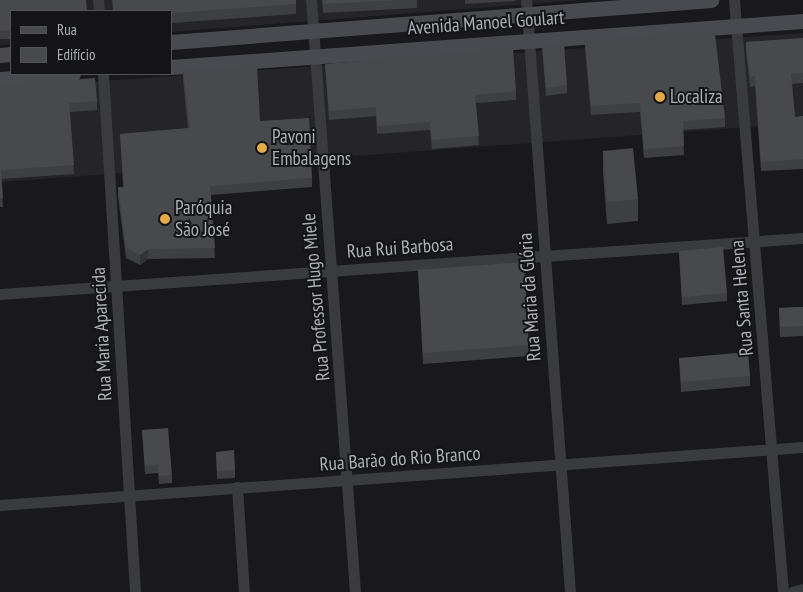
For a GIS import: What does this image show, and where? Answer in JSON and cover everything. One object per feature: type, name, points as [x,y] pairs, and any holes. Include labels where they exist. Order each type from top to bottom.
[{"type":"main road","name":"Avenida Manoel Goulart","points":[[172,42],[313,31],[527,7],[711,0]]},
{"type":"main road","name":"Avenida Manoel Goulart","points":[[172,67],[803,21]]},
{"type":"main road","points":[[0,79],[58,75]]},
{"type":"street","name":"Rua Professor Hugo Miele","points":[[311,0],[355,592]]},
{"type":"street","name":"Rua Santa Helena","points":[[734,0],[773,449],[783,592]]},
{"type":"street","name":"Rua Maria da Glória","points":[[527,7],[559,466],[570,592]]},
{"type":"street","name":"Rua Maria Aparecida","points":[[103,75],[135,592]]},
{"type":"street","name":"Rua Rui Barbosa","points":[[0,294],[803,238]]},
{"type":"street","name":"Rua Barão do Rio Branco","points":[[0,505],[803,447]]},
{"type":"street","points":[[237,487],[244,592]]},
{"type":"street","points":[[792,592],[803,589]]},
{"type":"shaded area","points":[[0,0],[580,0],[172,32],[172,10],[10,10],[10,44],[0,45]]},
{"type":"shaded area","points":[[803,33],[803,123],[0,182],[0,88]]},
{"type":"building","points":[[0,0],[86,0],[87,10],[10,10],[10,30],[0,31]]},
{"type":"building","points":[[113,0],[296,0],[296,4],[172,13],[172,10],[113,10]]},
{"type":"building","points":[[323,0],[400,0],[323,4]]},
{"type":"building","points":[[677,33],[715,34],[725,118],[683,121],[684,146],[644,149],[640,103],[591,106],[585,41]]},
{"type":"building","points":[[803,38],[803,73],[791,74],[795,117],[803,116],[803,159],[761,162],[755,76],[750,77],[746,42]]},
{"type":"building","points":[[564,44],[567,85],[546,88],[542,46]]},
{"type":"building","points":[[513,48],[516,91],[475,95],[479,136],[432,140],[430,122],[377,126],[376,107],[329,111],[325,64]]},
{"type":"building","points":[[257,66],[260,121],[309,118],[312,178],[210,186],[215,248],[148,249],[140,255],[126,248],[118,187],[124,187],[120,134],[190,128],[183,70]]},
{"type":"building","points":[[95,78],[97,101],[69,103],[74,165],[1,170],[3,198],[0,198],[0,85]]},
{"type":"building","points":[[633,148],[638,199],[607,202],[603,151]]},
{"type":"building","points":[[723,247],[727,293],[682,297],[679,251]]},
{"type":"building","points":[[524,262],[529,345],[423,353],[418,270]]},
{"type":"building","points":[[803,307],[803,326],[780,327],[779,308]]},
{"type":"building","points":[[748,352],[750,376],[681,382],[679,358]]},
{"type":"building","points":[[168,428],[172,475],[159,476],[158,465],[145,466],[142,430]]},
{"type":"building","points":[[234,450],[235,470],[217,471],[216,452]]},
{"type":"place","name":"Localiza","points":[[660,97]]},
{"type":"place","name":"Pavoni Embalagens","points":[[262,148]]},
{"type":"place","name":"Paróquia São José","points":[[165,219]]}]
